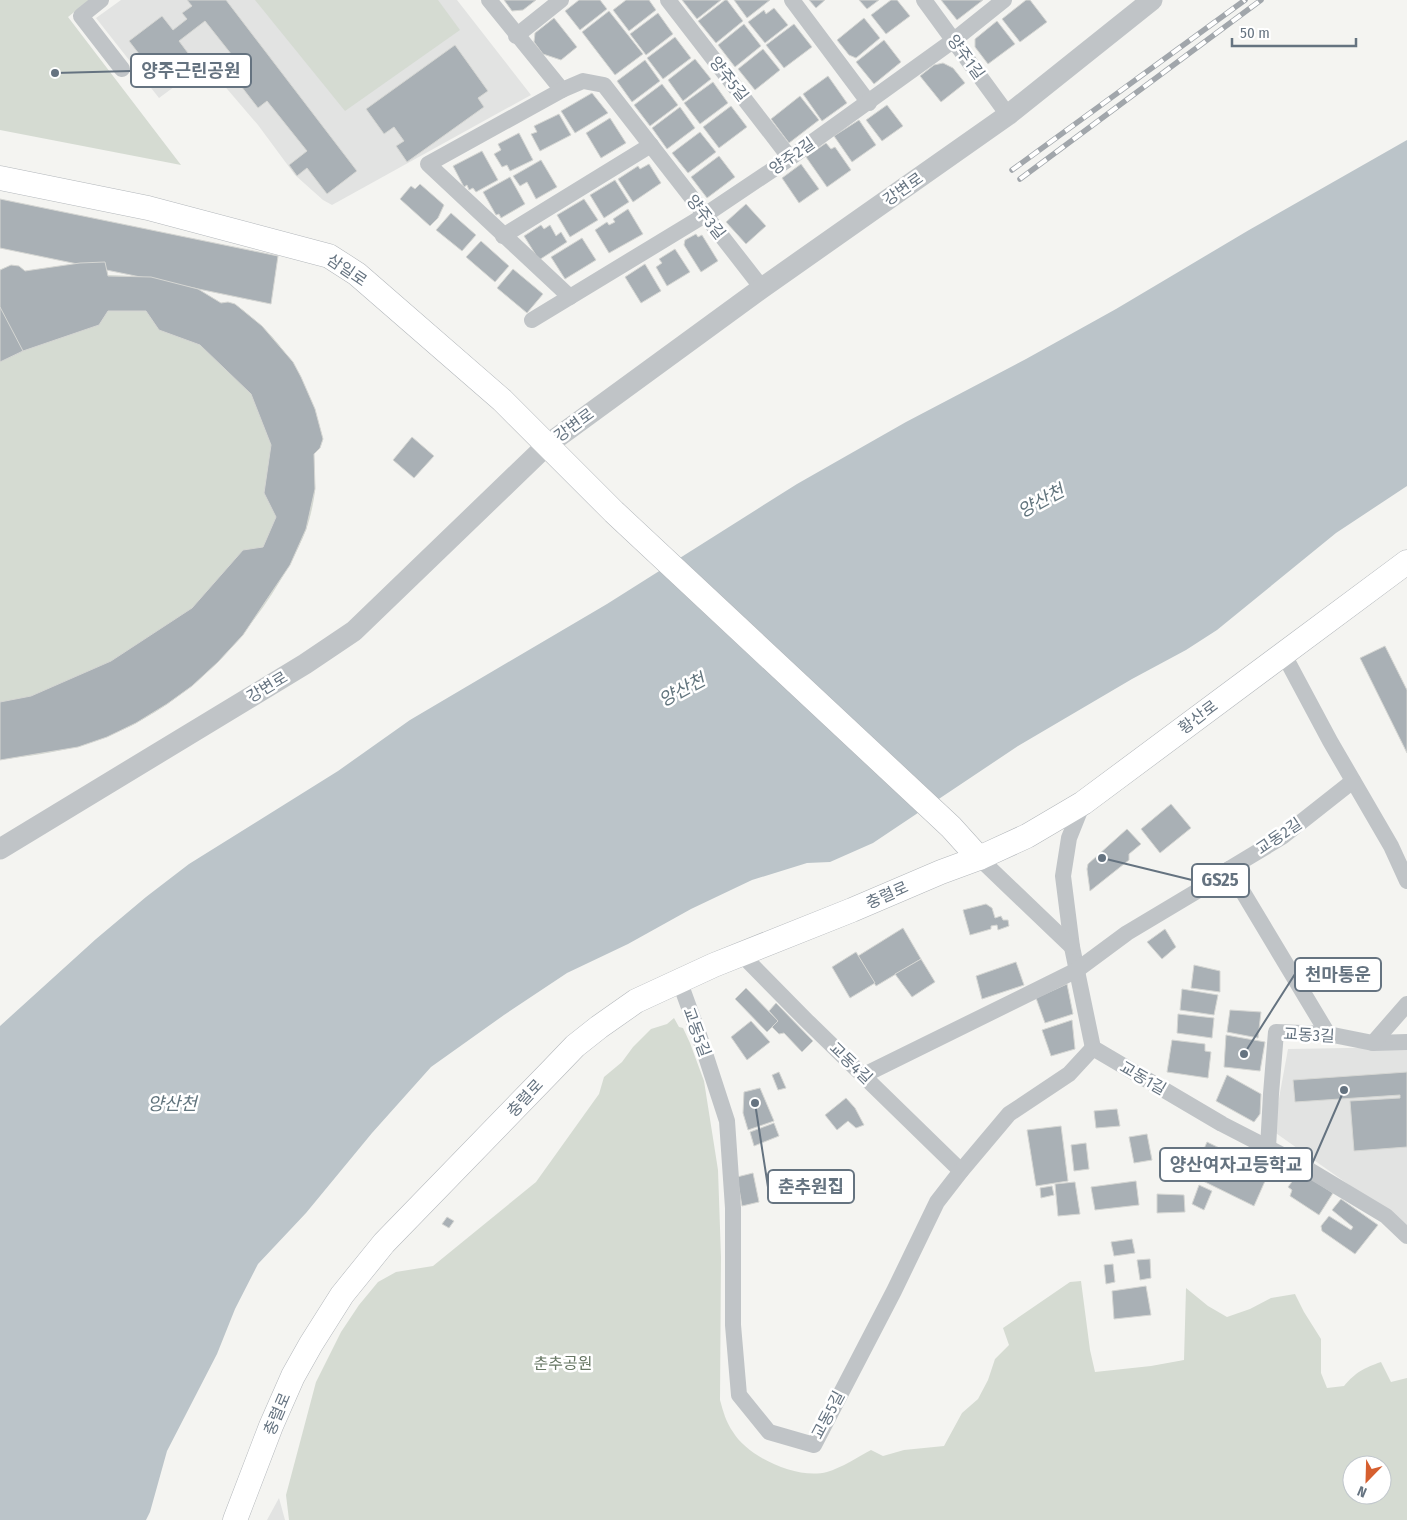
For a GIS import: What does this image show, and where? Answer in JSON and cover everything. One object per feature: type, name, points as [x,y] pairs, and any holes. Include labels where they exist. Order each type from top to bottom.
[{"type":"main road","name":"삼일로","points":[[0,178],[148,208],[329,256],[357,274],[502,400],[619,516],[951,827],[979,858]]},
{"type":"main road","name":"황산로","points":[[979,858],[1027,836],[1083,803],[1283,653],[1406,565]]},
{"type":"main road","name":"충렬로","points":[[238,1517],[271,1426],[297,1368],[342,1295],[384,1243],[576,1046],[636,1001],[679,980],[979,858]]},
{"type":"street","points":[[101,0],[81,16],[122,70]]},
{"type":"street","points":[[489,0],[516,36],[562,90]]},
{"type":"street","points":[[516,36],[561,0]]},
{"type":"street","name":"양주5길","points":[[668,0],[790,158]]},
{"type":"street","points":[[792,0],[869,103]]},
{"type":"street","name":"양주1길","points":[[924,0],[1008,115]]},
{"type":"street","name":"양주2길","points":[[532,320],[705,215],[790,158],[869,103],[1004,0]]},
{"type":"street","name":"강변로","points":[[0,849],[305,664],[354,631],[547,445],[762,288],[1008,115],[1152,0]]},
{"type":"street","name":"양주3길","points":[[503,236],[428,164],[582,80],[604,85],[762,288]]},
{"type":"street","points":[[570,297],[503,236],[650,145]]},
{"type":"street","points":[[1283,653],[1391,846],[1407,881]]},
{"type":"street","name":"교동2길","points":[[864,1075],[1077,970],[1127,933],[1214,881],[1282,837],[1353,781]]},
{"type":"street","points":[[1083,803],[1069,838],[1063,867],[1072,947],[1093,1048]]},
{"type":"street","points":[[979,858],[1072,947]]},
{"type":"street","points":[[1230,869],[1328,1034]]},
{"type":"street","name":"교동4길","points":[[741,954],[807,1021],[962,1171]]},
{"type":"street","name":"교동5길","points":[[679,980],[727,1121],[734,1208],[734,1325],[739,1395],[769,1432],[814,1444],[938,1202],[1009,1114],[1069,1074],[1093,1048]]},
{"type":"street","points":[[1373,1043],[1407,1004]]},
{"type":"street","name":"교동3길","points":[[1268,1148],[1276,1032],[1328,1034],[1373,1043],[1407,1042]]},
{"type":"street","name":"교동1길","points":[[1093,1048],[1222,1124],[1296,1162],[1386,1216],[1407,1236]]},
{"type":"shaded area","points":[[121,0],[457,0],[531,95],[332,205],[323,200],[295,175],[258,125],[210,69],[197,70],[159,98],[96,18]]},
{"type":"shaded area","points":[[1407,1047],[1407,1226],[1273,1131],[1288,1049]]},
{"type":"shaded area","points":[[279,1498],[285,1520],[267,1520]]},
{"type":"green space","points":[[0,0],[89,0],[68,17],[181,165],[0,130]]},
{"type":"green space","points":[[255,0],[438,0],[460,30],[345,111]]},
{"type":"green space","points":[[105,262],[108,275],[151,277],[198,289],[221,303],[234,304],[247,313],[277,342],[288,356],[305,387],[323,439],[314,453],[315,486],[313,505],[299,547],[272,594],[234,644],[189,688],[164,707],[137,723],[109,736],[79,746],[0,760],[0,270],[13,266],[25,271],[80,263]]},
{"type":"green space","name":"춘추공원","points":[[674,1018],[679,1027],[683,1028],[704,1081],[718,1170],[721,1257],[720,1400],[733,1432],[740,1441],[761,1458],[788,1469],[815,1474],[838,1468],[871,1450],[883,1456],[904,1450],[944,1446],[962,1413],[978,1399],[988,1380],[995,1359],[1009,1345],[1003,1328],[1070,1282],[1081,1281],[1090,1350],[1095,1372],[1151,1366],[1184,1360],[1186,1288],[1208,1306],[1227,1317],[1250,1309],[1271,1298],[1295,1294],[1321,1339],[1321,1373],[1327,1388],[1344,1386],[1361,1371],[1381,1362],[1391,1382],[1407,1378],[1407,1520],[289,1520],[286,1495],[316,1382],[341,1332],[359,1305],[378,1282],[396,1272],[433,1266],[536,1182],[599,1094],[604,1077],[622,1062],[633,1047],[651,1029],[667,1024]]},
{"type":"water","name":"양산천","points":[[1407,140],[1407,486],[1336,533],[1217,630],[1186,650],[1132,679],[1018,746],[873,843],[830,862],[807,863],[752,880],[691,909],[628,944],[567,973],[431,1067],[372,1133],[306,1213],[258,1264],[235,1309],[217,1354],[167,1451],[146,1520],[0,1520],[0,1026],[96,939],[189,864],[338,771],[410,720],[607,604],[797,484],[906,422],[1116,309],[1249,230]]},
{"type":"building","points":[[187,0],[226,0],[357,171],[327,194],[307,168],[297,176],[289,165],[307,151],[267,101],[258,108],[234,77],[243,69],[205,21],[179,41],[191,57],[160,81],[129,41],[162,16],[173,30],[187,19],[182,13],[192,6]]},
{"type":"building","points":[[504,0],[536,0],[523,10],[512,11]]},
{"type":"building","points":[[579,0],[600,0],[607,9],[580,30],[565,11]]},
{"type":"building","points":[[626,0],[649,0],[656,10],[629,31],[613,10]]},
{"type":"building","points":[[682,0],[721,0],[697,19]]},
{"type":"building","points":[[727,0],[743,21],[716,43],[698,21]]},
{"type":"building","points":[[734,0],[770,0],[747,18]]},
{"type":"building","points":[[809,0],[825,0],[816,8]]},
{"type":"building","points":[[859,0],[879,0],[867,9]]},
{"type":"building","points":[[891,0],[897,0],[910,16],[886,34],[871,15]]},
{"type":"building","points":[[941,0],[983,0],[957,20]]},
{"type":"building","points":[[1026,0],[1030,0],[1047,22],[1020,42],[1002,19]]},
{"type":"building","points":[[774,8],[788,25],[765,43],[748,22],[764,10],[766,14]]},
{"type":"building","points":[[609,11],[643,54],[615,75],[582,32]]},
{"type":"building","points":[[658,13],[673,34],[646,55],[630,34]]},
{"type":"building","points":[[554,18],[577,47],[561,60],[543,54],[534,42],[535,33]]},
{"type":"building","points":[[864,18],[880,38],[856,58],[849,55],[837,40]]},
{"type":"building","points":[[997,21],[1015,44],[988,64],[975,47],[975,39]]},
{"type":"building","points":[[744,24],[761,46],[735,67],[718,45]]},
{"type":"building","points":[[794,24],[812,47],[784,68],[766,45]]},
{"type":"building","points":[[675,37],[691,58],[663,79],[647,58]]},
{"type":"building","points":[[884,40],[901,62],[874,84],[856,62]]},
{"type":"building","points":[[455,45],[488,91],[478,98],[484,107],[407,162],[396,146],[404,141],[394,127],[384,134],[366,109]]},
{"type":"building","points":[[763,49],[780,70],[755,90],[738,69]]},
{"type":"building","points":[[695,59],[711,79],[683,101],[668,80]]},
{"type":"building","points":[[645,60],[660,81],[632,102],[617,81]]},
{"type":"building","points":[[943,63],[953,68],[965,83],[941,102],[920,76],[934,65]]},
{"type":"building","points":[[828,76],[847,103],[822,121],[803,94]]},
{"type":"building","points":[[713,82],[728,103],[700,124],[684,103]]},
{"type":"building","points":[[662,84],[678,105],[650,126],[634,105]]},
{"type":"building","points":[[592,93],[608,113],[575,133],[561,111]]},
{"type":"building","points":[[800,96],[819,120],[789,143],[771,119]]},
{"type":"building","points":[[887,105],[903,126],[882,141],[866,120]]},
{"type":"building","points":[[731,106],[747,127],[719,148],[703,127]]},
{"type":"building","points":[[680,107],[695,128],[667,149],[652,128]]},
{"type":"building","points":[[559,114],[571,135],[540,151],[531,134],[537,132],[534,126]]},
{"type":"building","points":[[610,118],[626,143],[601,158],[586,133]]},
{"type":"building","points":[[859,120],[876,145],[852,162],[834,136]]},
{"type":"building","points":[[700,132],[716,152],[688,173],[672,153]]},
{"type":"building","points":[[519,133],[533,160],[510,171],[507,165],[502,167],[494,154],[501,150],[498,144]]},
{"type":"building","points":[[826,143],[831,149],[835,147],[851,170],[827,187],[806,157]]},
{"type":"building","points":[[482,151],[498,180],[476,192],[473,188],[469,190],[467,185],[464,187],[453,166]]},
{"type":"building","points":[[719,156],[735,177],[707,198],[691,177]]},
{"type":"building","points":[[541,160],[557,187],[536,199],[527,182],[520,186],[513,176]]},
{"type":"building","points":[[649,164],[661,183],[633,202],[618,179],[638,166],[640,169]]},
{"type":"building","points":[[801,164],[819,189],[799,203],[782,178]]},
{"type":"building","points":[[510,177],[525,204],[501,218],[499,214],[496,215],[483,192]]},
{"type":"building","points":[[615,180],[629,202],[604,218],[590,195]]},
{"type":"building","points":[[420,184],[444,205],[438,218],[430,226],[400,199],[411,186],[415,189]]},
{"type":"building","points":[[0,199],[278,256],[271,304],[0,248]]},
{"type":"building","points":[[584,199],[598,220],[570,237],[557,215]]},
{"type":"building","points":[[746,204],[766,226],[746,244],[726,222]]},
{"type":"building","points":[[628,209],[643,234],[609,253],[595,230],[607,222],[609,225],[615,222],[613,219]]},
{"type":"building","points":[[451,213],[476,235],[462,251],[436,230]]},
{"type":"building","points":[[541,225],[544,229],[550,225],[556,236],[561,232],[567,242],[539,260],[524,236]]},
{"type":"building","points":[[696,234],[698,237],[702,235],[718,261],[701,272],[684,245],[685,240]]},
{"type":"building","points":[[582,238],[596,260],[565,279],[551,257]]},
{"type":"building","points":[[481,241],[509,266],[495,282],[466,257]]},
{"type":"building","points":[[675,249],[690,272],[667,286],[656,267],[662,263],[659,259]]},
{"type":"building","points":[[105,262],[108,276],[151,277],[198,289],[221,303],[235,304],[262,326],[293,362],[315,409],[323,439],[320,448],[314,454],[315,489],[306,529],[290,565],[243,635],[192,686],[136,723],[107,737],[78,747],[0,760],[0,702],[31,696],[111,661],[192,608],[243,550],[263,547],[276,517],[264,493],[271,445],[251,394],[200,345],[159,330],[146,311],[108,311],[99,325],[23,351],[0,362],[0,270],[11,265],[19,266],[25,271],[80,263]]},
{"type":"building","points":[[645,264],[661,291],[641,303],[625,277]]},
{"type":"building","points":[[513,269],[543,294],[527,313],[497,288]]},
{"type":"building","points":[[0,307],[23,351],[0,362]]},
{"type":"building","points":[[412,437],[434,456],[414,478],[393,460]]},
{"type":"building","points":[[1385,646],[1407,690],[1407,753],[1360,658]]},
{"type":"building","points":[[1171,804],[1191,828],[1160,853],[1141,829]]},
{"type":"building","points":[[1127,829],[1141,844],[1129,854],[1129,860],[1090,891],[1088,864]]},
{"type":"building","points":[[986,904],[992,908],[995,918],[1001,916],[1003,920],[1008,920],[1009,926],[998,930],[997,925],[991,926],[991,929],[970,935],[963,910]]},
{"type":"building","points":[[903,928],[921,959],[876,986],[858,956]]},
{"type":"building","points":[[1165,929],[1176,947],[1162,959],[1147,942]]},
{"type":"building","points":[[856,952],[875,983],[850,998],[832,967]]},
{"type":"building","points":[[921,959],[935,982],[912,997],[895,974]]},
{"type":"building","points":[[1016,962],[1024,985],[982,999],[976,976]]},
{"type":"building","points":[[1194,965],[1220,971],[1220,992],[1191,988]]},
{"type":"building","points":[[1067,984],[1073,1014],[1045,1023],[1036,998]]},
{"type":"building","points":[[746,988],[778,1021],[767,1032],[735,999]]},
{"type":"building","points":[[1182,989],[1218,995],[1214,1015],[1180,1010]]},
{"type":"building","points":[[776,1003],[813,1041],[802,1052],[784,1033],[779,1034],[772,1027],[778,1021],[769,1011]]},
{"type":"building","points":[[1230,1010],[1261,1012],[1258,1038],[1227,1032]]},
{"type":"building","points":[[1178,1014],[1214,1018],[1212,1038],[1177,1033]]},
{"type":"building","points":[[1072,1020],[1075,1049],[1051,1056],[1042,1030]]},
{"type":"building","points":[[751,1021],[770,1042],[747,1060],[731,1037]]},
{"type":"building","points":[[1226,1035],[1265,1042],[1260,1071],[1224,1067]]},
{"type":"building","points":[[1172,1040],[1205,1044],[1205,1051],[1211,1052],[1208,1078],[1167,1072]]},
{"type":"building","points":[[779,1072],[786,1088],[778,1090],[772,1075]]},
{"type":"building","points":[[1407,1072],[1407,1147],[1354,1151],[1350,1101],[1400,1098],[1400,1095],[1295,1102],[1293,1080]]},
{"type":"building","points":[[1227,1075],[1261,1094],[1260,1114],[1254,1122],[1216,1101]]},
{"type":"building","points":[[760,1088],[774,1121],[748,1130],[743,1113],[744,1092]]},
{"type":"building","points":[[846,1098],[855,1108],[864,1125],[856,1128],[848,1121],[837,1130],[825,1115]]},
{"type":"building","points":[[1117,1109],[1120,1126],[1096,1128],[1094,1111]]},
{"type":"building","points":[[774,1123],[779,1136],[754,1146],[750,1132]]},
{"type":"building","points":[[1061,1126],[1068,1181],[1036,1186],[1027,1130]]},
{"type":"building","points":[[1147,1134],[1152,1160],[1134,1163],[1129,1137]]},
{"type":"building","points":[[1207,1142],[1269,1172],[1254,1206],[1201,1180],[1205,1170],[1197,1165]]},
{"type":"building","points":[[1086,1143],[1089,1169],[1074,1171],[1071,1145]]},
{"type":"building","points":[[753,1173],[759,1202],[742,1206],[737,1177]]},
{"type":"building","points":[[1298,1174],[1305,1175],[1333,1193],[1319,1215],[1290,1196],[1292,1190],[1288,1187]]},
{"type":"building","points":[[1136,1181],[1139,1205],[1095,1210],[1091,1187]]},
{"type":"building","points":[[1075,1182],[1080,1214],[1058,1216],[1055,1184]]},
{"type":"building","points":[[1199,1185],[1212,1191],[1204,1210],[1192,1204]]},
{"type":"building","points":[[1052,1186],[1054,1195],[1041,1198],[1040,1188]]},
{"type":"building","points":[[1157,1194],[1184,1195],[1185,1212],[1157,1213]]},
{"type":"building","points":[[1341,1199],[1378,1225],[1355,1254],[1322,1231],[1321,1226],[1329,1216],[1351,1230],[1353,1227],[1332,1210]]},
{"type":"building","points":[[447,1217],[454,1221],[449,1228],[442,1224]]},
{"type":"building","points":[[1132,1239],[1135,1253],[1114,1256],[1111,1242]]},
{"type":"building","points":[[1150,1259],[1151,1278],[1140,1280],[1137,1260]]},
{"type":"building","points":[[1113,1264],[1115,1282],[1106,1284],[1104,1265]]},
{"type":"building","points":[[1146,1286],[1151,1315],[1114,1319],[1112,1291]]},
{"type":"railway","points":[[1012,170],[1245,0]]},
{"type":"railway","points":[[1020,179],[1261,0]]},
{"type":"place","name":"양주근린공원","points":[[55,73]]},
{"type":"place","name":"GS25","points":[[1102,858]]},
{"type":"place","name":"천마통운","points":[[1244,1054]]},
{"type":"place","name":"양산여자고등학교","points":[[1344,1090]]},
{"type":"place","name":"춘추원집","points":[[755,1103]]}]
